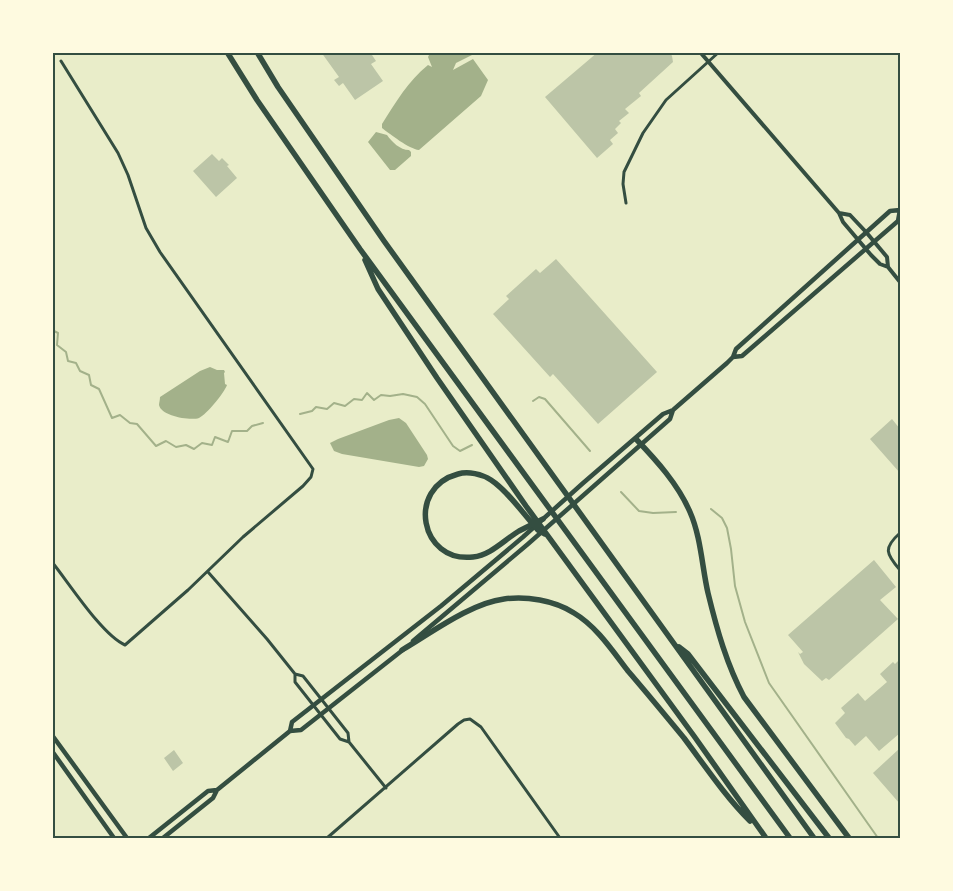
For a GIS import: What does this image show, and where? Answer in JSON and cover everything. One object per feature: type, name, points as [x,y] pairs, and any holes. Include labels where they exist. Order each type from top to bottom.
[{"type":"highway","points":[[227,52],[257,100],[360,249],[790,838]]},
{"type":"highway","points":[[257,52],[278,87],[384,241],[814,838]]},
{"type":"highway","points":[[360,249],[378,289],[409,337],[549,537],[694,736],[764,836]]},
{"type":"highway","points":[[636,438],[676,488],[691,514],[708,593],[725,653],[744,698],[849,838]]},
{"type":"highway","points":[[543,519],[518,532],[489,552],[475,557],[460,558],[438,546],[426,526],[424,513],[434,489],[442,480],[463,472],[483,476],[491,480],[500,488],[538,530],[549,537]]},
{"type":"highway","points":[[402,650],[460,616],[487,603],[504,599],[526,599],[562,606],[574,613],[600,636],[734,804],[764,836]]},
{"type":"highway","points":[[676,645],[688,654],[830,838]]},
{"type":"main road","points":[[290,731],[292,722],[441,606],[663,414],[673,410],[733,357],[736,349],[890,211],[900,210],[898,221],[742,356],[733,357]]},
{"type":"main road","points":[[163,838],[213,798],[217,790],[290,731],[301,730],[402,650],[589,491],[670,419],[673,410]]},
{"type":"main road","points":[[52,736],[127,838]]},
{"type":"main road","points":[[52,751],[114,838]]},
{"type":"main road","points":[[149,838],[208,791],[217,790]]},
{"type":"street","points":[[700,52],[839,213],[843,222],[860,239],[880,264],[888,267],[900,282]]},
{"type":"street","points":[[626,203],[623,184],[624,172],[643,133],[666,100],[719,52]]},
{"type":"street","points":[[52,562],[100,623],[119,642],[125,644],[208,572],[243,537],[311,478],[312,469],[160,252],[146,228],[128,175],[118,153],[61,61]]},
{"type":"street","points":[[839,213],[850,215],[866,232],[887,257],[888,267]]},
{"type":"street","points":[[900,533],[891,541],[888,547],[889,555],[900,570]]},
{"type":"street","points":[[208,572],[295,674],[302,676],[348,732],[349,742]]},
{"type":"street","points":[[295,674],[295,682],[340,739],[349,742],[386,788]]},
{"type":"street","points":[[327,838],[458,724],[470,719],[481,727],[560,838]]},
{"type":"shaded area","points":[[430,53],[471,53],[472,55],[456,63],[453,70],[473,59],[488,80],[481,96],[419,150],[410,147],[382,128],[382,124],[414,78],[428,65],[432,67],[428,57]]},
{"type":"shaded area","points":[[376,132],[387,135],[396,145],[411,152],[411,156],[395,170],[390,170],[368,142]]},
{"type":"shaded area","points":[[210,367],[224,370],[225,384],[227,385],[215,403],[202,416],[195,419],[183,418],[170,415],[161,409],[159,405],[160,397],[200,371]]},
{"type":"shaded area","points":[[399,418],[406,423],[427,455],[428,459],[424,466],[419,467],[342,454],[334,451],[330,443],[389,420]]},
{"type":"building","points":[[321,52],[376,52],[372,55],[376,61],[371,64],[383,81],[355,100],[343,83],[339,86],[334,80],[339,77]]},
{"type":"building","points":[[598,52],[670,52],[673,62],[639,93],[641,96],[625,109],[629,113],[619,121],[621,123],[615,129],[618,133],[610,140],[613,144],[597,158],[545,97]]},
{"type":"building","points":[[212,154],[219,161],[222,158],[237,178],[216,197],[193,171]]},
{"type":"building","points":[[556,259],[657,372],[598,424],[553,374],[550,377],[493,314],[509,299],[506,296],[536,269],[540,273]]},
{"type":"building","points":[[892,419],[900,429],[900,473],[870,439]]},
{"type":"building","points":[[874,560],[896,587],[880,600],[898,619],[829,680],[826,678],[822,681],[804,664],[798,652],[800,654],[803,652],[788,635]]},
{"type":"building","points":[[900,659],[900,733],[879,751],[866,736],[855,746],[846,738],[835,723],[845,713],[841,708],[858,693],[865,701],[887,682],[880,674],[893,662],[895,664]]},
{"type":"building","points":[[900,748],[900,804],[873,773]]},
{"type":"building","points":[[174,750],[183,763],[173,771],[164,758]]},
{"type":"waterway","points":[[52,330],[58,333],[57,345],[66,352],[68,361],[76,363],[80,371],[89,375],[91,385],[99,389],[112,418],[120,415],[130,423],[137,424],[156,446],[166,441],[176,447],[186,445],[194,449],[202,443],[212,445],[215,437],[228,442],[232,431],[247,431],[252,426],[263,423]]},
{"type":"waterway","points":[[300,414],[312,411],[316,407],[327,409],[334,403],[345,406],[354,399],[362,400],[367,393],[374,400],[381,395],[403,394],[417,397],[425,404],[453,446],[460,451],[472,445]]},
{"type":"waterway","points":[[533,401],[539,397],[545,399],[590,451]]},
{"type":"waterway","points":[[621,492],[639,511],[653,513],[676,512]]},
{"type":"waterway","points":[[711,509],[722,518],[727,528],[735,586],[745,622],[769,683],[878,838]]}]
